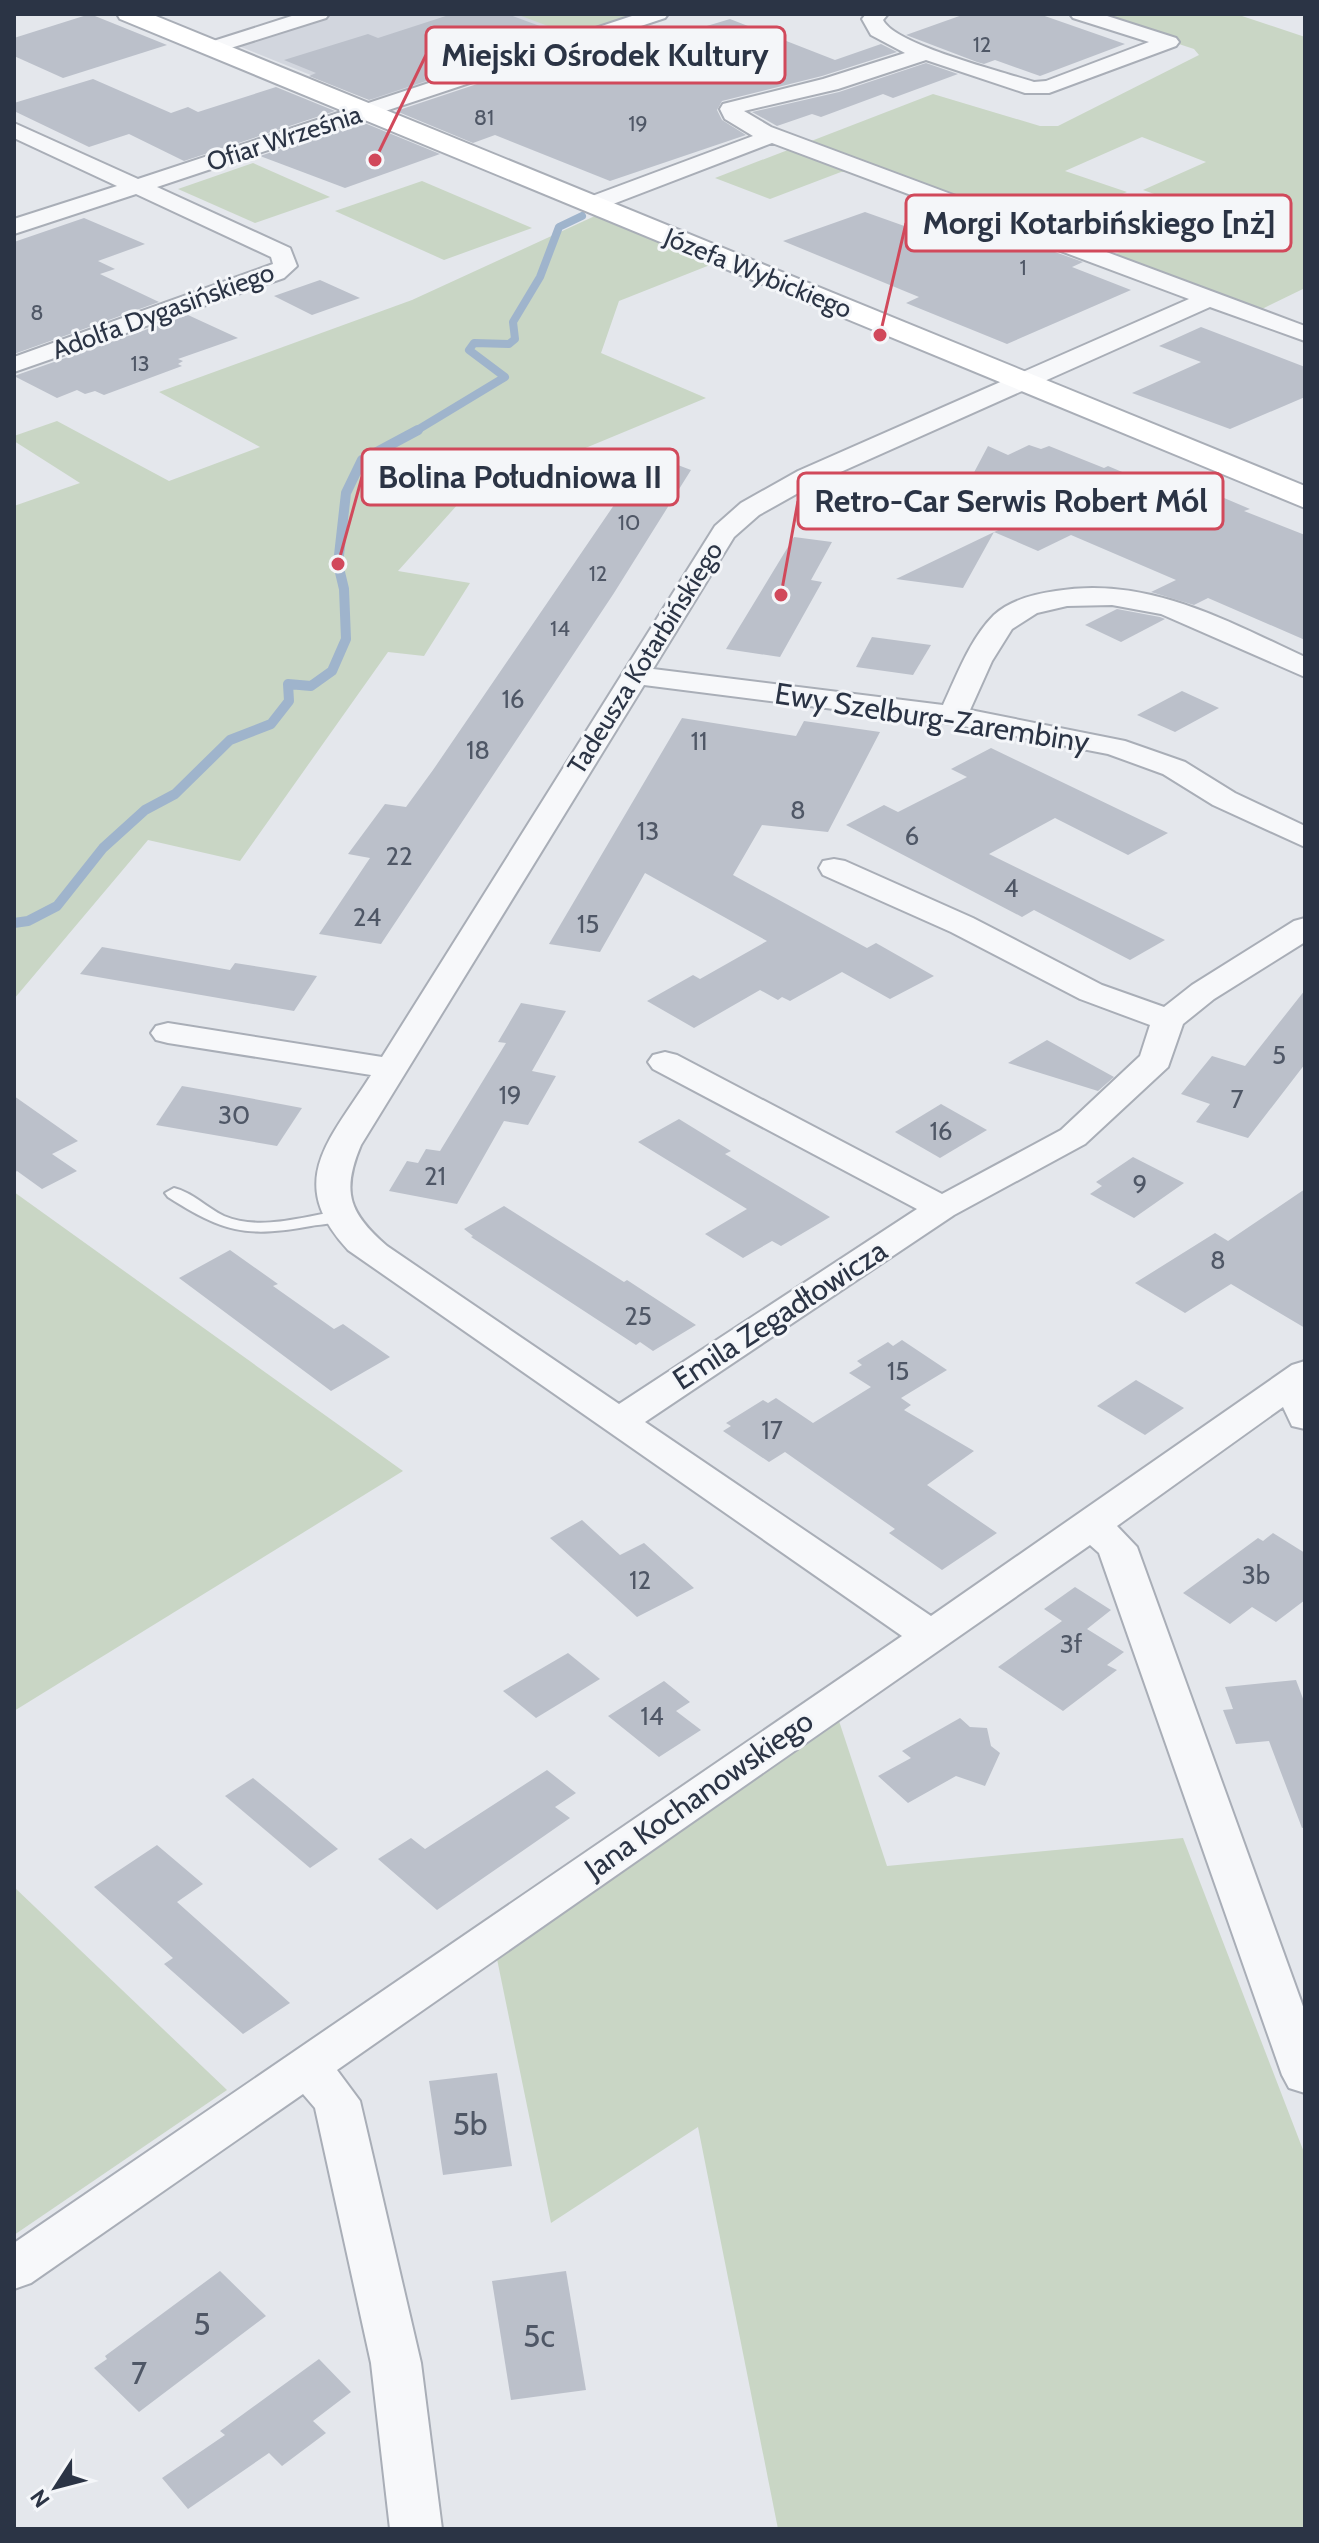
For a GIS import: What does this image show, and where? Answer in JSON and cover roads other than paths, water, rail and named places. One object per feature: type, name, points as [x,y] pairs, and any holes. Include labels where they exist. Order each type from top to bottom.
[{"type":"street","name":"Józefa Wybickiego","points":[[129,14],[1305,498]]},
{"type":"street","points":[[211,48],[319,14]]},
{"type":"street","name":"Ofiar Września","points":[[14,227],[658,14]]},
{"type":"street","points":[[878,14],[872,19],[878,31],[900,45],[1033,88],[1049,87],[1169,42],[1080,14]]},
{"type":"street","points":[[924,54],[830,84],[731,109],[733,114],[763,132],[1305,334]]},
{"type":"street","points":[[14,130],[137,186]]},
{"type":"street","points":[[592,204],[758,142],[764,138],[763,132]]},
{"type":"street","name":"Adolfa Dygasińskiego","points":[[14,365],[276,273],[285,266],[282,253],[137,186]]},
{"type":"street","name":"Tadeusza Kotarbińskiego","points":[[338,1216],[332,1197],[331,1178],[335,1161],[724,532],[738,518],[807,477],[1208,299]]},
{"type":"street","points":[[953,715],[994,632],[1009,616],[1031,605],[1062,599],[1129,599],[1170,607],[1305,668]]},
{"type":"street","name":"Ewy Szelburg-Zarembiny","points":[[634,675],[953,715],[1115,747],[1174,768],[1224,799],[1305,838]]},
{"type":"street","points":[[834,868],[962,925],[1091,992],[1168,1020],[1203,992],[1305,928]]},
{"type":"street","name":"Emila Zegadłowicza","points":[[618,1422],[942,1208],[1073,1137],[1156,1060],[1168,1020]]},
{"type":"street","points":[[168,1033],[390,1068]]},
{"type":"street","points":[[665,1062],[942,1208]]},
{"type":"street","points":[[338,1216],[348,1232],[374,1254],[931,1636]]},
{"type":"street","name":"Jana Kochanowskiego","points":[[14,2269],[1092,1525],[1299,1396]]},
{"type":"street","points":[[1092,1525],[1117,1547],[1305,2075]]},
{"type":"street","points":[[306,2066],[337,2101],[396,2363],[416,2529]]},
{"type":"lane","points":[[174,1193],[220,1221],[236,1225],[255,1226],[338,1216]]},
{"type":"waterway","points":[[414,432],[505,377],[469,350],[474,343],[509,344],[515,339],[513,322],[540,277],[559,227],[582,216]]},
{"type":"waterway","points":[[14,923],[28,921],[57,906],[103,848],[145,810],[175,794],[230,740],[271,724],[289,701],[288,684],[311,686],[332,671],[346,639],[344,589],[338,564],[346,493],[362,460],[418,430]]},
{"type":"place","name":"Miejski Ośrodek Kultury","points":[[375,160]]},
{"type":"place","name":"Morgi Kotarbińskiego [nż]","points":[[880,335]]},
{"type":"place","name":"Bolina Południowa II","points":[[338,564]]},
{"type":"place","name":"Retro-Car Serwis Robert Mól","points":[[781,595]]}]
